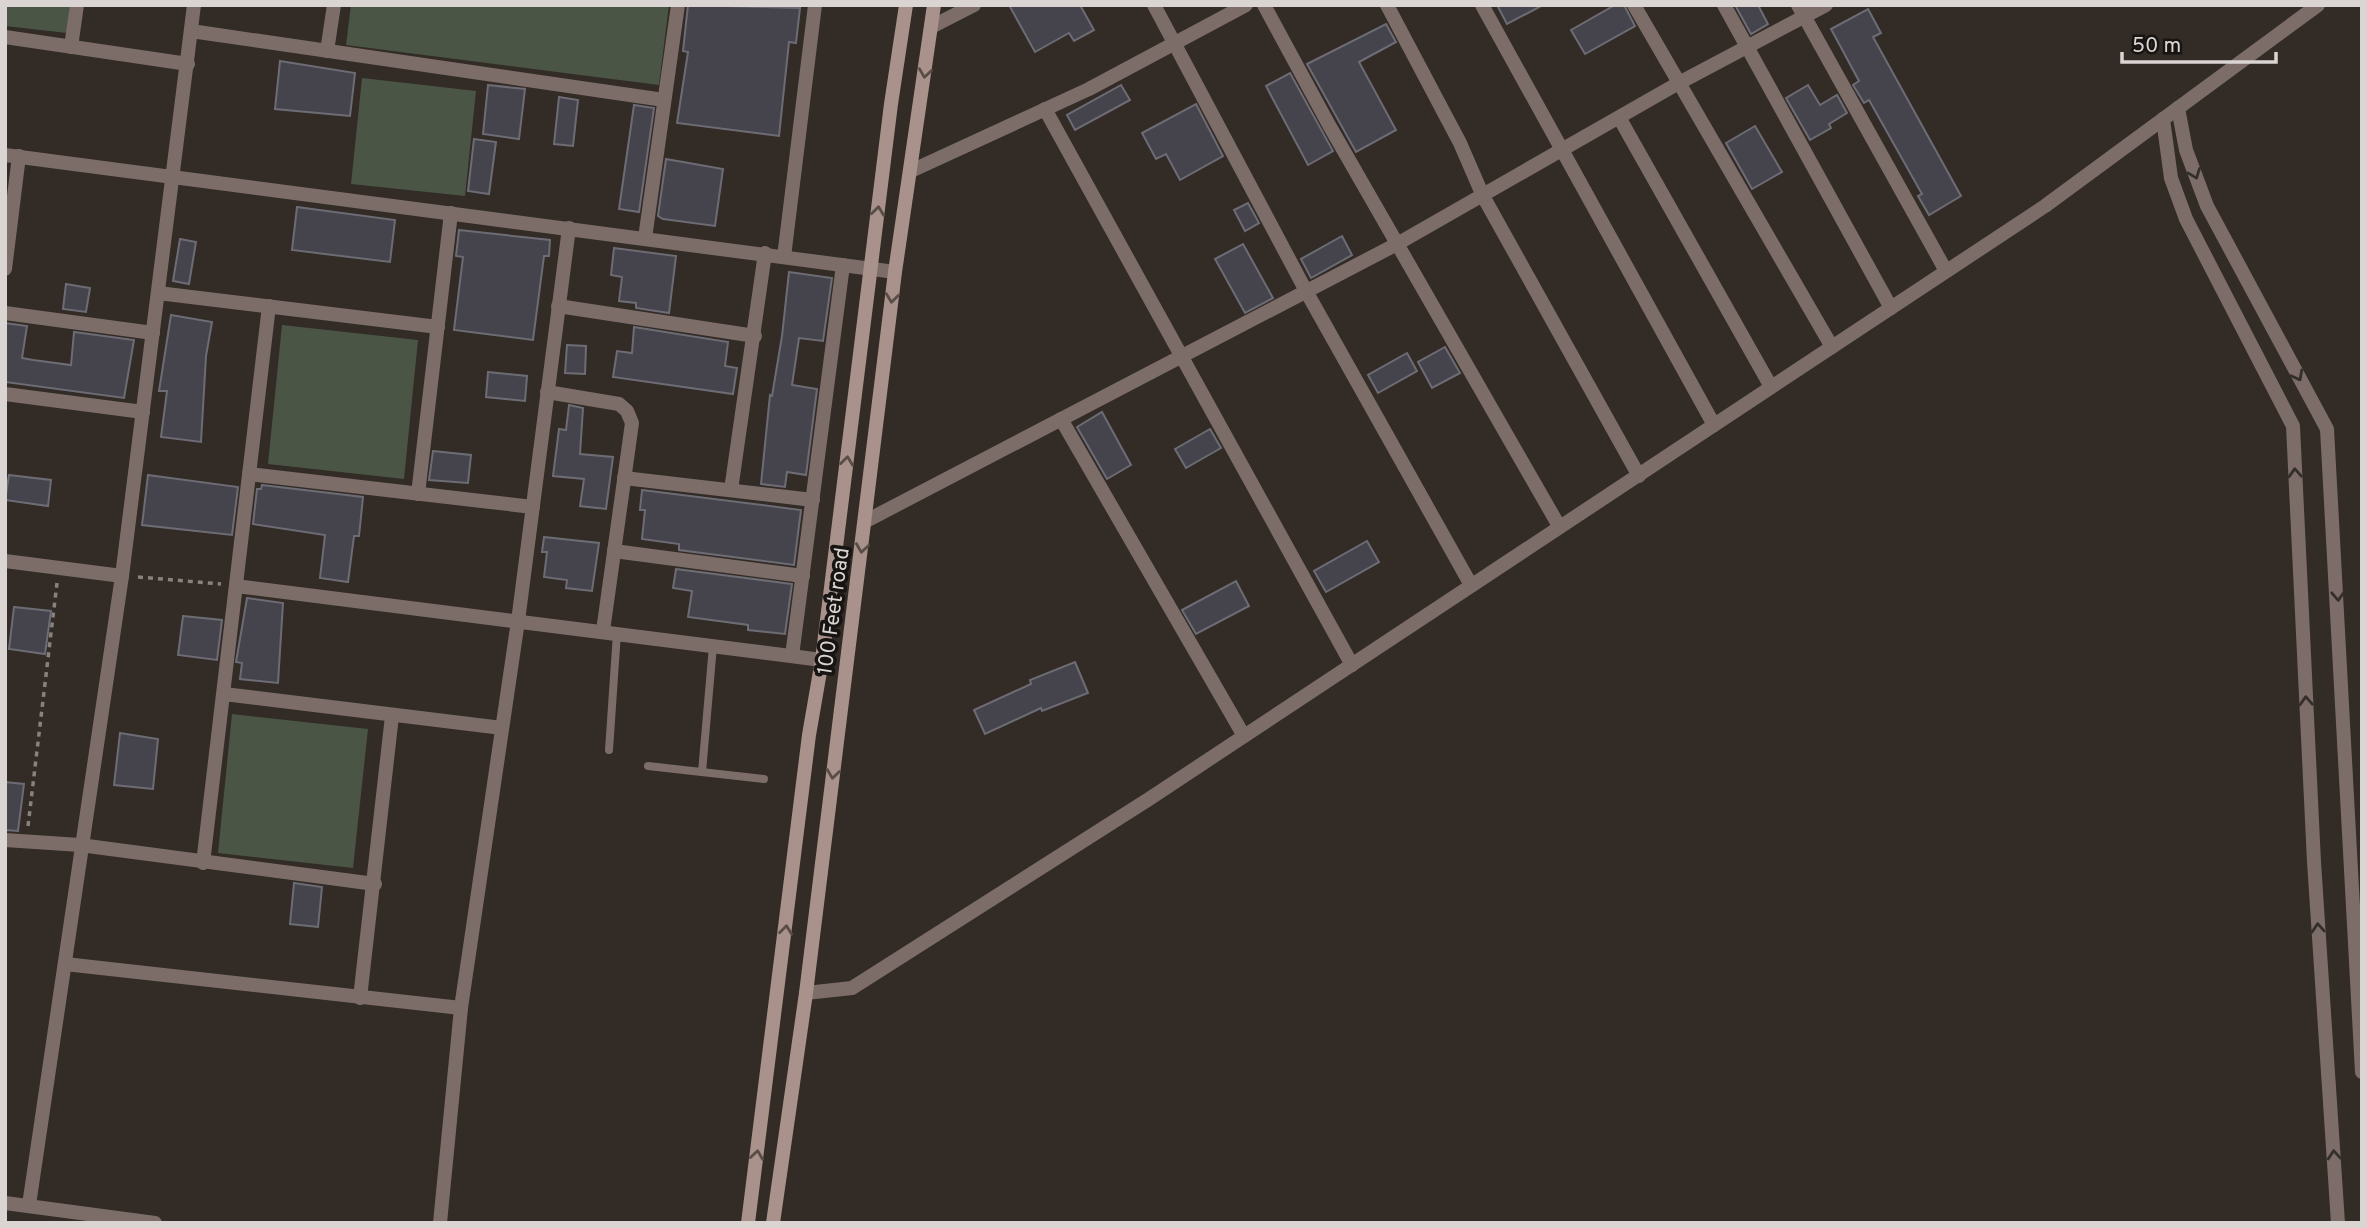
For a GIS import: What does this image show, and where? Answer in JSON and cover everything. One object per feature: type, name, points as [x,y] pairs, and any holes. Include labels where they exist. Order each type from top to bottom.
[{"type":"street","points":[[71,47],[77,5]]},
{"type":"street","points":[[29,1206],[80,845],[122,576],[194,5]]},
{"type":"street","points":[[327,51],[334,5]]},
{"type":"street","points":[[645,238],[678,5]]},
{"type":"street","points":[[785,257],[815,5]]},
{"type":"street","name":"100 Feet road","points":[[748,1223],[809,735],[822,660],[891,104],[906,5]]},
{"type":"street","name":"100 Feet road","points":[[773,1223],[806,993],[895,272],[934,5]]},
{"type":"street","points":[[931,27],[974,5]]},
{"type":"street","points":[[1154,5],[1306,291],[1471,585]]},
{"type":"street","points":[[911,171],[1045,109],[1246,5]]},
{"type":"street","points":[[1265,5],[1397,244],[1559,526]]},
{"type":"street","points":[[1387,5],[1460,143],[1483,196],[1639,476]]},
{"type":"street","points":[[1482,5],[1714,425]]},
{"type":"street","points":[[1634,5],[1677,85],[1832,347]]},
{"type":"street","points":[[1724,5],[1891,308]]},
{"type":"street","points":[[866,521],[1397,244],[1747,48],[1801,12],[1826,5]]},
{"type":"street","points":[[806,993],[852,988],[1244,736],[2045,206],[2318,5]]},
{"type":"street","points":[[1801,12],[1946,271]]},
{"type":"street","points":[[191,31],[664,100]]},
{"type":"street","points":[[5,37],[188,64]]},
{"type":"street","points":[[2178,108],[2186,150],[2207,206],[2327,429],[2362,1072]]},
{"type":"street","points":[[1045,109],[1352,665]]},
{"type":"street","points":[[1620,119],[1770,386]]},
{"type":"street","points":[[2163,119],[2171,178],[2186,219],[2293,426],[2314,862],[2338,1223]]},
{"type":"street","points":[[5,269],[12,156],[895,272]]},
{"type":"street","points":[[418,494],[451,213]]},
{"type":"street","points":[[440,1223],[461,1008],[518,621],[569,228]]},
{"type":"street","points":[[731,490],[765,253]]},
{"type":"street","points":[[792,656],[843,264]]},
{"type":"street","points":[[158,293],[438,327]]},
{"type":"street","points":[[204,863],[268,306]]},
{"type":"street","points":[[558,306],[755,336]]},
{"type":"street","points":[[5,313],[153,333]]},
{"type":"street","points":[[547,392],[607,401],[627,411],[632,423],[614,551],[610,632]]},
{"type":"street","points":[[5,394],[143,412]]},
{"type":"street","points":[[1061,419],[1244,736]]},
{"type":"street","points":[[249,474],[533,508]]},
{"type":"street","points":[[624,478],[813,500]]},
{"type":"street","points":[[614,551],[803,576]]},
{"type":"street","points":[[5,561],[122,576]]},
{"type":"street","points":[[236,586],[822,660]]},
{"type":"street","points":[[224,694],[502,728]]},
{"type":"street","points":[[360,998],[392,716]]},
{"type":"street","points":[[5,840],[80,845],[374,884]]},
{"type":"street","points":[[65,964],[461,1008]]},
{"type":"street","points":[[5,1203],[155,1223]]},
{"type":"lane","points":[[609,750],[610,632]]},
{"type":"lane","points":[[702,772],[713,646]]},
{"type":"lane","points":[[648,766],[764,779]]},
{"type":"path","points":[[26,842],[59,568]]},
{"type":"path","points":[[122,576],[236,586]]},
{"type":"green space","points":[[5,5],[70,5],[67,33],[5,26]]},
{"type":"green space","points":[[351,5],[669,5],[659,85],[346,45]]},
{"type":"green space","points":[[362,78],[476,91],[465,196],[351,184]]},
{"type":"green space","points":[[282,325],[418,340],[404,479],[268,464]]},
{"type":"green space","points":[[232,714],[368,729],[353,868],[218,853]]},
{"type":"building","points":[[688,5],[800,8],[796,43],[789,42],[779,136],[677,123],[688,52],[683,51]]},
{"type":"building","points":[[1009,5],[1080,5],[1094,30],[1074,41],[1069,33],[1035,52]]},
{"type":"building","points":[[1497,5],[1543,5],[1507,24]]},
{"type":"building","points":[[1615,5],[1624,5],[1635,26],[1585,54],[1571,30]]},
{"type":"building","points":[[1735,5],[1758,5],[1768,24],[1751,34]]},
{"type":"building","points":[[1868,9],[1881,33],[1873,37],[1961,196],[1929,215],[1918,196],[1922,194],[1869,100],[1864,103],[1853,85],[1859,81],[1831,29]]},
{"type":"building","points":[[1386,24],[1396,42],[1359,62],[1396,130],[1356,152],[1307,64]]},
{"type":"building","points":[[280,61],[355,73],[350,116],[275,109]]},
{"type":"building","points":[[1290,73],[1333,151],[1308,165],[1266,86]]},
{"type":"building","points":[[488,85],[525,89],[519,139],[483,134]]},
{"type":"building","points":[[1121,85],[1130,100],[1075,130],[1067,115]]},
{"type":"building","points":[[1808,85],[1820,105],[1837,95],[1847,113],[1829,124],[1831,128],[1810,140],[1786,98]]},
{"type":"building","points":[[559,97],[578,100],[573,146],[554,144]]},
{"type":"building","points":[[1196,104],[1223,156],[1180,180],[1166,154],[1156,159],[1142,133]]},
{"type":"building","points":[[634,105],[654,108],[639,212],[619,209]]},
{"type":"building","points":[[1755,126],[1782,172],[1752,189],[1726,143]]},
{"type":"building","points":[[474,139],[496,142],[489,194],[468,191]]},
{"type":"building","points":[[666,159],[723,169],[715,226],[658,216]]},
{"type":"building","points":[[1248,203],[1259,223],[1245,231],[1234,210]]},
{"type":"building","points":[[297,207],[395,220],[390,262],[292,250]]},
{"type":"building","points":[[459,230],[550,240],[549,256],[544,256],[533,340],[454,330],[463,257],[456,256]]},
{"type":"building","points":[[1342,236],[1352,255],[1311,278],[1301,259]]},
{"type":"building","points":[[180,239],[196,242],[189,284],[173,281]]},
{"type":"building","points":[[1243,244],[1273,298],[1245,313],[1215,259]]},
{"type":"building","points":[[614,248],[676,256],[669,313],[636,308],[636,303],[619,301],[622,277],[611,275]]},
{"type":"building","points":[[789,272],[832,278],[823,341],[799,338],[792,385],[817,389],[806,475],[787,472],[785,487],[761,484],[770,395],[772,396],[782,336]]},
{"type":"building","points":[[66,284],[90,288],[86,312],[63,309]]},
{"type":"building","points":[[171,315],[212,322],[206,356],[201,442],[161,437],[167,391],[159,391]]},
{"type":"building","points":[[5,323],[27,326],[22,358],[33,360],[71,365],[74,332],[134,340],[124,398],[5,382]]},
{"type":"building","points":[[634,327],[728,342],[725,366],[737,368],[733,394],[613,377],[617,351],[632,353]]},
{"type":"building","points":[[567,345],[586,346],[585,374],[565,373]]},
{"type":"building","points":[[1445,347],[1460,373],[1432,388],[1418,362]]},
{"type":"building","points":[[1407,353],[1417,371],[1378,393],[1368,375]]},
{"type":"building","points":[[488,372],[527,376],[525,401],[486,397]]},
{"type":"building","points":[[569,405],[583,408],[580,454],[613,457],[606,509],[580,506],[584,479],[553,476],[559,429],[566,430]]},
{"type":"building","points":[[1102,412],[1131,465],[1107,479],[1077,427]]},
{"type":"building","points":[[1210,429],[1221,448],[1186,468],[1175,449]]},
{"type":"building","points":[[433,451],[471,455],[468,483],[429,480]]},
{"type":"building","points":[[9,475],[51,480],[48,506],[5,500]]},
{"type":"building","points":[[148,475],[238,487],[232,535],[142,525]]},
{"type":"building","points":[[262,485],[363,497],[359,536],[354,536],[348,582],[320,578],[325,535],[253,524],[257,489],[261,489]]},
{"type":"building","points":[[642,490],[801,510],[794,565],[679,550],[679,544],[642,539],[645,510],[640,510]]},
{"type":"building","points":[[544,537],[599,543],[592,591],[566,588],[567,580],[544,577],[547,552],[542,552]]},
{"type":"building","points":[[1367,541],[1379,562],[1326,592],[1314,571]]},
{"type":"building","points":[[676,569],[792,584],[785,634],[748,630],[748,625],[688,617],[692,591],[673,588]]},
{"type":"building","points":[[1236,581],[1249,606],[1196,634],[1182,610]]},
{"type":"building","points":[[247,598],[283,603],[278,683],[240,679],[242,663],[236,662]]},
{"type":"building","points":[[14,607],[51,611],[45,654],[9,649]]},
{"type":"building","points":[[183,616],[222,620],[217,660],[178,655]]},
{"type":"building","points":[[1075,662],[1088,693],[1042,711],[1041,708],[985,734],[974,710],[1031,684],[1030,680]]},
{"type":"building","points":[[120,733],[158,739],[153,789],[114,785]]},
{"type":"building","points":[[5,782],[24,784],[18,831],[5,830]]},
{"type":"building","points":[[294,883],[322,887],[318,927],[290,924]]}]
